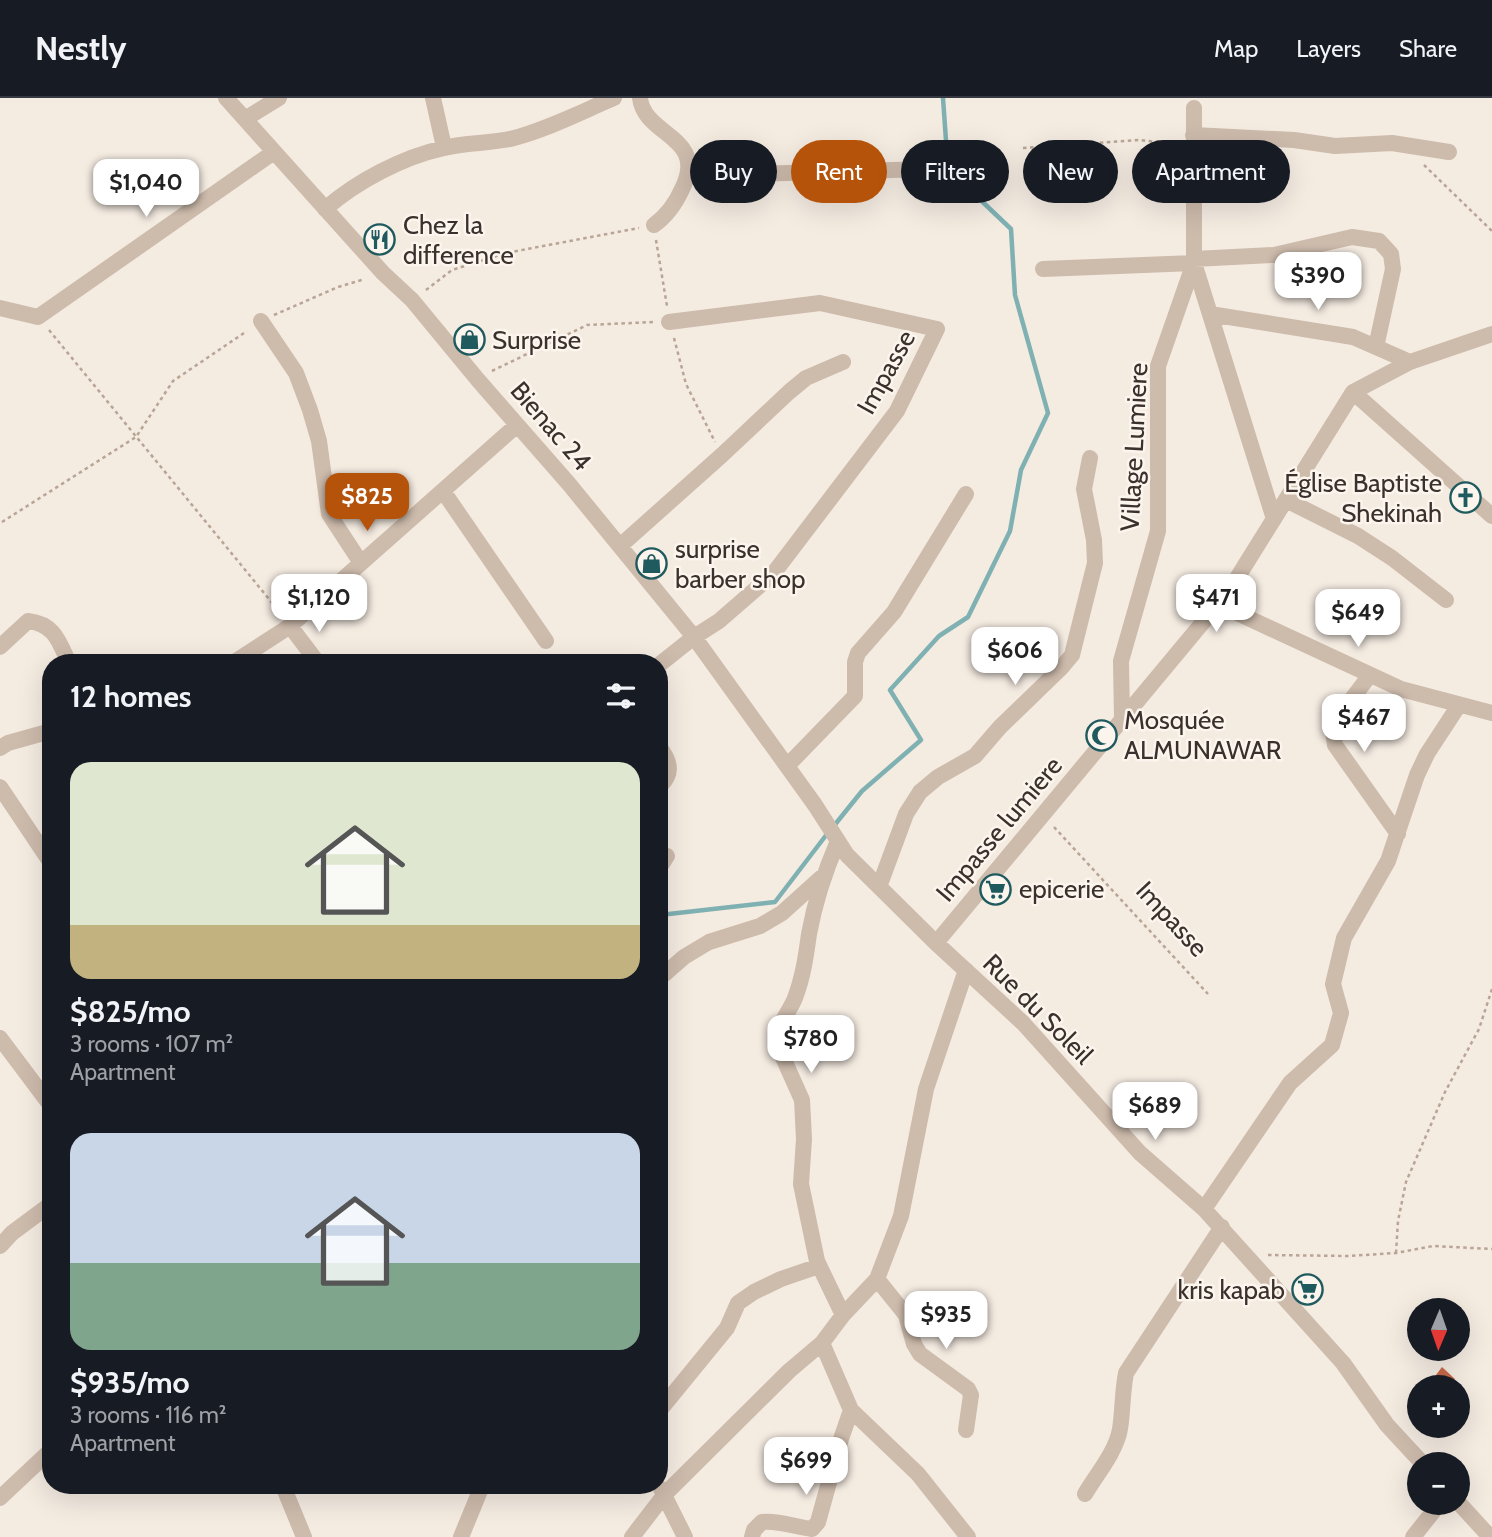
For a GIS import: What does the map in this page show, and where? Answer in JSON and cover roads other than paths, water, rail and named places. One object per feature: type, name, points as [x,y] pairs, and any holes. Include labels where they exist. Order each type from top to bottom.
[{"type":"street","name":"Bienac 24","points":[[226,98],[383,273],[412,300],[569,484],[694,637],[815,805]]},
{"type":"street","points":[[245,119],[279,98]]},
{"type":"street","points":[[433,98],[444,148]]},
{"type":"street","points":[[325,209],[340,195],[413,157],[444,148],[512,138],[542,129],[614,98]]},
{"type":"street","points":[[640,98],[644,111],[684,149],[688,157],[689,176],[676,203],[664,218],[654,225]]},
{"type":"street","name":"Village Lumiere","points":[[1193,140],[1194,108]]},
{"type":"street","points":[[1290,140],[1335,146],[1392,143],[1449,152]]},
{"type":"street","points":[[0,307],[38,317],[274,152]]},
{"type":"street","points":[[689,176],[901,170]]},
{"type":"street","name":"Village Lumiere","points":[[1194,203],[1194,261],[1274,519]]},
{"type":"street","points":[[1043,269],[1274,255],[1352,237],[1380,241],[1391,254],[1393,269],[1376,347]]},
{"type":"street","name":"Village Lumiere","points":[[1122,719],[1121,661],[1157,531],[1158,366],[1194,261]]},
{"type":"street","name":"Impasse","points":[[669,322],[820,303],[937,329],[897,411],[773,574],[719,621],[694,637]]},
{"type":"street","points":[[1210,314],[1353,337],[1410,362]]},
{"type":"street","points":[[261,321],[296,373],[318,441],[329,514],[361,563]]},
{"type":"street","points":[[1492,334],[1410,362],[1353,392],[1492,516]]},
{"type":"street","points":[[620,547],[806,378],[843,362]]},
{"type":"street","name":"Impasse lumiere","points":[[936,943],[1228,591],[1353,392]]},
{"type":"street","points":[[247,654],[290,626],[517,425]]},
{"type":"street","points":[[879,887],[906,814],[920,792],[938,777],[975,756],[1072,655],[1095,562],[1094,540],[1084,489],[1090,458]]},
{"type":"street","points":[[443,491],[546,641]]},
{"type":"street","points":[[787,766],[855,696],[855,662],[858,653],[894,612],[966,494]]},
{"type":"street","points":[[1286,500],[1358,536],[1446,600]]},
{"type":"street","points":[[1217,604],[1401,689],[1492,713]]},
{"type":"street","points":[[0,647],[28,621],[40,622],[52,629],[64,654]]},
{"type":"street","points":[[290,626],[311,654]]},
{"type":"street","points":[[668,658],[694,637]]},
{"type":"street","points":[[1370,675],[1331,730],[1335,745],[1398,834]]},
{"type":"street","points":[[1204,1209],[1290,1083],[1332,1045],[1342,1013],[1333,984],[1344,938],[1388,860],[1417,775],[1427,754],[1459,705]]},
{"type":"street","points":[[0,748],[8,743],[42,734]]},
{"type":"street","points":[[0,787],[42,850]]},
{"type":"street","name":"Rue du Soleil","points":[[815,805],[843,848],[879,887],[1023,1023],[1140,1153],[1222,1227],[1343,1363],[1387,1425],[1412,1452]]},
{"type":"street","points":[[668,971],[684,957],[709,942],[760,926],[782,913],[822,877],[843,848]]},
{"type":"street","points":[[822,877],[795,999],[776,1032],[776,1042],[802,1100],[804,1139],[801,1184],[819,1266],[843,1315]]},
{"type":"street","points":[[668,1484],[822,1343],[843,1315],[877,1279],[901,1216],[926,1089],[966,970]]},
{"type":"street","points":[[0,1040],[42,1094]]},
{"type":"street","points":[[0,1246],[12,1233],[42,1211]]},
{"type":"street","points":[[1084,1494],[1111,1452],[1120,1432],[1121,1398],[1126,1373],[1222,1227]]},
{"type":"street","points":[[668,1400],[727,1328],[738,1303],[781,1279],[819,1266]]},
{"type":"street","points":[[877,1279],[906,1315],[914,1344],[920,1354],[968,1389],[971,1395],[966,1430]]},
{"type":"street","points":[[822,1343],[851,1410],[918,1474],[968,1537]]},
{"type":"street","points":[[752,1537],[754,1530],[762,1522],[773,1521],[812,1529],[818,1522],[851,1410]]},
{"type":"street","points":[[0,1498],[42,1458]]},
{"type":"street","points":[[286,1494],[304,1537]]},
{"type":"street","points":[[460,1537],[479,1494]]},
{"type":"street","points":[[632,1537],[659,1494]]},
{"type":"street","points":[[664,1494],[685,1537]]},
{"type":"street","points":[[1413,1537],[1430,1515]]},
{"type":"street","points":[[1470,1515],[1490,1537]]},
{"type":"waterway","points":[[833,827],[862,791],[921,740],[890,690],[939,636],[968,617],[1010,531],[1021,470],[1048,413],[1015,295],[1011,229],[948,169],[943,98]]},
{"type":"waterway","points":[[668,914],[775,902],[827,834]]},
{"type":"place","name":"Chez la difference","points":[[380,240]]},
{"type":"place","name":"Surprise","points":[[469,340]]},
{"type":"place","name":"Église Baptiste Shekinah","points":[[1465,498]]},
{"type":"place","name":"surprise barber shop","points":[[652,564]]},
{"type":"place","name":"Mosquée ALMUNAWAR","points":[[1101,735]]},
{"type":"place","name":"epicerie","points":[[996,889]]},
{"type":"place","name":"kris kapab","points":[[1308,1290]]}]
